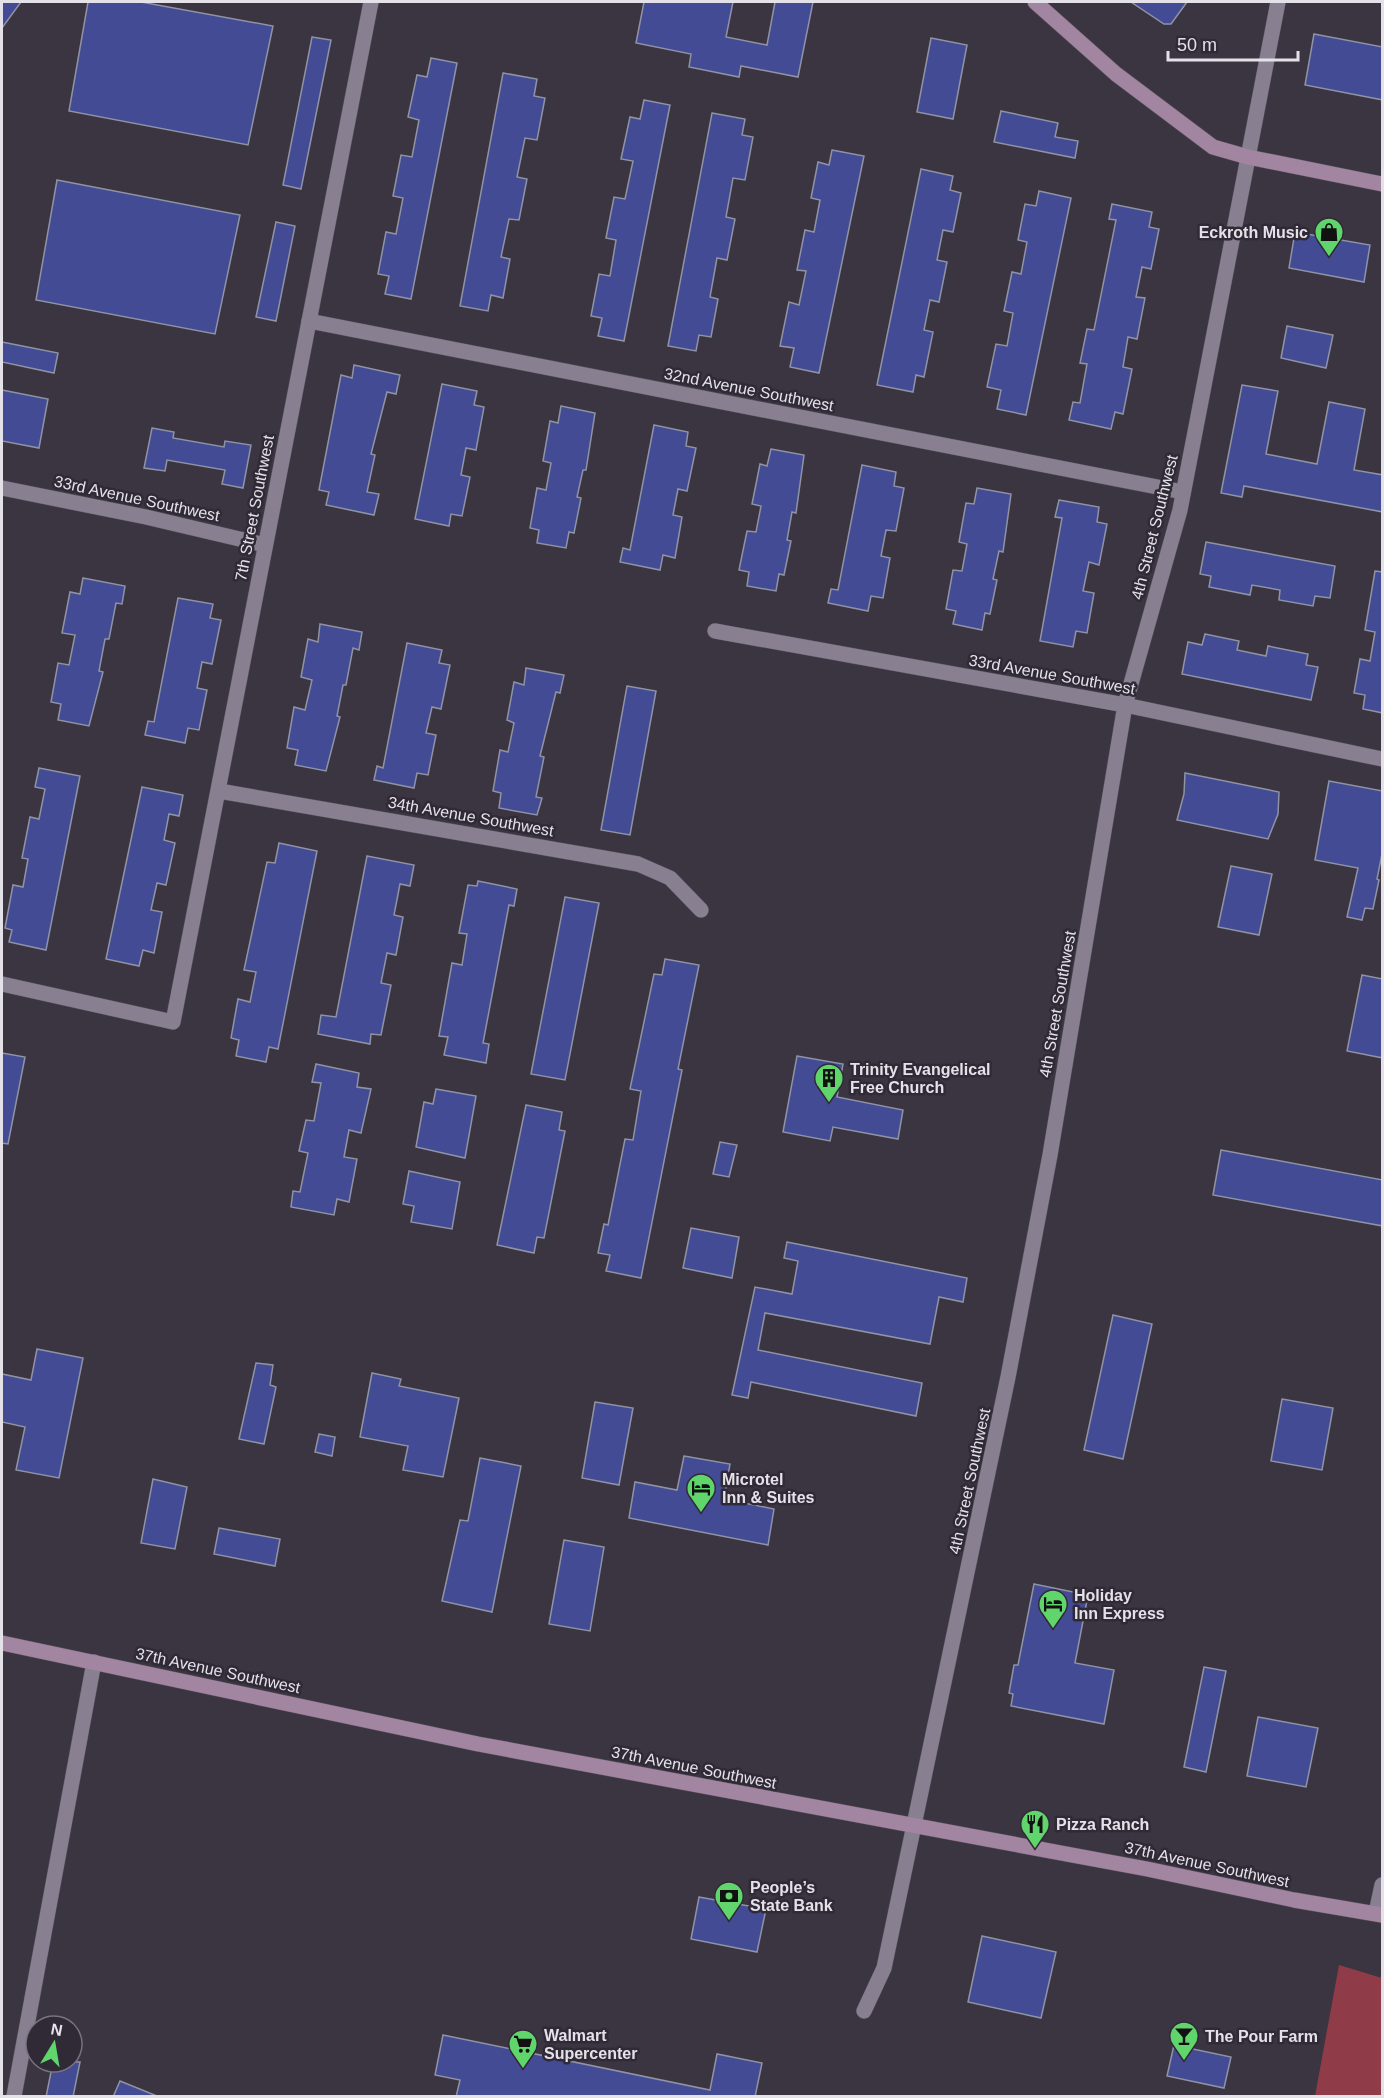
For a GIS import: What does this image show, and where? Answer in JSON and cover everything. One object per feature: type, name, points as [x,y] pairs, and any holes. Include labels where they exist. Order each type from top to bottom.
[{"type":"main road","points":[[1035,2],[1116,74],[1182,126],[1213,147],[1248,157],[1383,184]]},
{"type":"main road","name":"37th Avenue Southwest","points":[[2,1642],[478,1744],[912,1827],[1147,1869],[1294,1900],[1379,1914]]},
{"type":"street","name":"7th Street Southwest","points":[[2,984],[173,1022],[371,2]]},
{"type":"street","name":"4th Street Southwest","points":[[864,2011],[884,1968],[912,1827],[979,1523],[1044,1191],[1125,705],[1183,492],[1278,2]]},
{"type":"street","name":"32nd Avenue Southwest","points":[[309,321],[1183,492]]},
{"type":"street","name":"33rd Avenue Southwest","points":[[2,488],[146,517],[265,545]]},
{"type":"street","name":"33rd Avenue Southwest","points":[[715,631],[1125,705],[1383,759]]},
{"type":"street","name":"34th Avenue Southwest","points":[[219,791],[638,864],[670,878],[701,910]]},
{"type":"street","points":[[14,2097],[94,1662]]},
{"type":"street","points":[[1379,1914],[1383,1885]]},
{"type":"shaded area","points":[[1339,1965],[1382,1978],[1382,2096],[1315,2096]]},
{"type":"building","points":[[2,2],[21,2],[2,28]]},
{"type":"building","points":[[88,2],[141,2],[273,26],[248,145],[69,111]]},
{"type":"building","points":[[644,2],[733,2],[726,37],[767,45],[775,2],[813,2],[798,77],[741,66],[739,77],[689,67],[691,54],[636,43]]},
{"type":"building","points":[[1131,2],[1187,2],[1171,24],[1164,24]]},
{"type":"building","points":[[1314,34],[1383,47],[1383,100],[1305,85]]},
{"type":"building","points":[[312,37],[331,40],[301,189],[283,185]]},
{"type":"building","points":[[931,38],[967,45],[953,119],[917,112]]},
{"type":"building","points":[[431,58],[457,63],[411,299],[385,294],[389,276],[378,274],[386,232],[396,234],[403,198],[393,196],[401,155],[412,157],[419,120],[408,117],[417,75],[427,77]]},
{"type":"building","points":[[503,73],[537,79],[534,96],[545,98],[537,140],[525,138],[517,177],[527,179],[519,220],[509,219],[501,257],[510,259],[503,298],[491,295],[488,311],[460,306]]},
{"type":"building","points":[[644,100],[670,105],[624,341],[598,336],[602,318],[591,316],[599,274],[610,276],[616,240],[606,238],[614,197],[625,199],[633,161],[621,159],[630,117],[640,119]]},
{"type":"building","points":[[1001,111],[1058,123],[1055,137],[1078,141],[1075,158],[994,142]]},
{"type":"building","points":[[712,113],[745,119],[742,135],[753,137],[745,180],[733,178],[726,217],[735,219],[727,260],[717,258],[710,297],[718,299],[711,337],[699,335],[696,351],[668,346]]},
{"type":"building","points":[[832,150],[864,156],[819,373],[790,367],[794,348],[780,346],[789,302],[799,305],[806,271],[797,270],[805,230],[814,232],[820,200],[811,198],[818,162],[829,165]]},
{"type":"building","points":[[921,169],[953,176],[950,190],[961,193],[953,232],[943,230],[937,260],[947,262],[939,302],[930,300],[924,330],[933,332],[924,377],[916,375],[913,392],[877,385]]},
{"type":"building","points":[[57,180],[240,215],[215,334],[36,300]]},
{"type":"building","points":[[1039,191],[1071,198],[1026,415],[997,409],[1001,390],[987,387],[996,344],[1007,346],[1013,313],[1004,311],[1012,272],[1021,274],[1027,242],[1018,240],[1025,204],[1036,206]]},
{"type":"building","points":[[1112,204],[1152,212],[1149,227],[1159,229],[1151,269],[1142,267],[1136,297],[1145,298],[1137,339],[1128,337],[1123,367],[1132,369],[1123,414],[1115,412],[1111,429],[1069,420],[1073,402],[1080,403],[1087,364],[1080,363],[1087,329],[1094,330],[1116,220],[1109,219]]},
{"type":"building","points":[[276,222],[295,226],[276,321],[256,317]]},
{"type":"building","points":[[1295,232],[1370,245],[1364,282],[1289,268]]},
{"type":"building","points":[[1287,326],[1333,335],[1326,368],[1281,358]]},
{"type":"building","points":[[2,342],[58,353],[54,373],[2,362]]},
{"type":"building","points":[[354,365],[400,375],[396,394],[387,392],[371,454],[375,455],[367,492],[379,494],[374,515],[326,505],[329,492],[319,490],[341,375],[352,378]]},
{"type":"building","points":[[442,384],[477,391],[474,405],[484,407],[476,450],[466,448],[461,475],[470,477],[462,516],[451,514],[449,526],[415,519]]},
{"type":"building","points":[[1242,385],[1278,391],[1266,454],[1317,464],[1329,402],[1365,409],[1354,470],[1383,475],[1383,512],[1244,486],[1242,497],[1221,493]]},
{"type":"building","points":[[2,390],[48,399],[39,448],[2,441]]},
{"type":"building","points":[[561,406],[595,413],[586,470],[583,470],[577,497],[581,498],[574,533],[569,532],[566,548],[537,543],[539,530],[530,528],[537,488],[546,490],[551,463],[543,461],[550,421],[558,423]]},
{"type":"building","points":[[654,425],[688,432],[686,446],[696,448],[687,491],[678,489],[673,515],[682,517],[675,558],[663,555],[660,570],[620,562],[623,548],[630,550]]},
{"type":"building","points":[[152,428],[174,432],[173,438],[224,447],[225,441],[251,445],[243,488],[222,484],[225,470],[167,460],[165,471],[144,468]]},
{"type":"building","points":[[771,449],[804,455],[796,513],[792,512],[787,540],[791,541],[784,575],[779,574],[776,591],[747,586],[749,572],[739,570],[747,531],[756,532],[761,506],[752,504],[760,464],[767,466]]},
{"type":"building","points":[[862,465],[896,472],[894,486],[904,488],[896,531],[886,530],[881,556],[890,558],[883,598],[871,596],[868,611],[828,603],[831,589],[838,590]]},
{"type":"building","points":[[977,488],[1011,494],[1003,552],[999,551],[993,579],[997,580],[990,614],[985,613],[982,630],[953,624],[956,611],[946,609],[953,570],[962,571],[967,544],[959,542],[966,503],[974,504]]},
{"type":"building","points":[[1059,500],[1099,507],[1097,522],[1107,524],[1099,565],[1089,562],[1083,591],[1094,593],[1087,633],[1076,631],[1073,647],[1040,641],[1062,518],[1055,517]]},
{"type":"building","points":[[1206,542],[1335,566],[1330,598],[1315,596],[1313,606],[1279,600],[1280,590],[1252,585],[1250,595],[1209,587],[1211,576],[1200,574]]},
{"type":"building","points":[[1375,571],[1383,572],[1383,713],[1363,709],[1365,695],[1354,693],[1360,659],[1370,661],[1375,632],[1365,630]]},
{"type":"building","points":[[83,578],[125,586],[122,604],[116,603],[109,639],[105,639],[99,671],[103,672],[89,726],[58,720],[61,704],[51,702],[58,663],[69,665],[75,635],[62,633],[70,592],[80,594]]},
{"type":"building","points":[[178,598],[213,604],[210,618],[221,620],[212,664],[202,662],[197,688],[207,690],[199,730],[188,728],[185,743],[145,735],[148,721],[154,722]]},
{"type":"building","points":[[320,624],[362,632],[359,650],[353,648],[346,685],[343,685],[337,716],[340,717],[326,771],[295,765],[298,750],[287,748],[294,707],[305,710],[312,680],[301,677],[308,639],[318,642]]},
{"type":"building","points":[[1205,634],[1239,641],[1237,650],[1266,656],[1268,646],[1308,654],[1306,665],[1318,667],[1311,700],[1182,674],[1188,642],[1202,645]]},
{"type":"building","points":[[407,643],[442,650],[439,663],[450,665],[441,709],[432,707],[426,733],[436,735],[428,775],[417,773],[414,788],[374,780],[377,766],[383,768]]},
{"type":"building","points":[[526,668],[564,675],[560,693],[556,692],[540,756],[544,757],[536,797],[542,798],[537,815],[499,808],[501,793],[493,791],[500,750],[508,752],[514,723],[507,720],[514,682],[524,685]]},
{"type":"building","points":[[627,686],[656,691],[630,835],[601,830]]},
{"type":"building","points":[[39,768],[80,776],[46,950],[9,942],[12,930],[5,928],[13,885],[23,887],[28,859],[22,858],[30,817],[39,819],[45,789],[35,787]]},
{"type":"building","points":[[1185,773],[1279,792],[1278,814],[1268,839],[1177,820],[1184,794]]},
{"type":"building","points":[[1329,781],[1383,791],[1383,849],[1377,879],[1379,880],[1373,909],[1365,908],[1362,920],[1347,917],[1358,868],[1315,860]]},
{"type":"building","points":[[142,787],[183,795],[179,816],[169,814],[164,840],[175,843],[166,885],[157,883],[151,910],[162,912],[154,953],[143,950],[139,966],[106,959]]},
{"type":"building","points":[[279,843],[317,851],[278,1049],[269,1047],[266,1062],[236,1056],[239,1040],[231,1038],[238,999],[250,1002],[256,972],[244,970],[267,862],[275,863]]},
{"type":"building","points":[[367,856],[414,865],[410,886],[400,884],[394,915],[403,917],[396,955],[387,953],[381,983],[391,985],[381,1035],[371,1034],[370,1044],[318,1034],[321,1015],[336,1017]]},
{"type":"building","points":[[1231,866],[1272,874],[1259,935],[1218,927]]},
{"type":"building","points":[[478,881],[517,889],[514,906],[509,905],[483,1043],[489,1044],[486,1063],[444,1055],[448,1037],[439,1036],[452,963],[462,965],[467,934],[459,933],[468,885],[477,886]]},
{"type":"building","points":[[565,897],[599,903],[565,1080],[531,1074]]},
{"type":"building","points":[[665,959],[699,965],[678,1069],[682,1070],[641,1278],[606,1271],[610,1255],[598,1253],[604,1224],[608,1225],[625,1139],[633,1140],[641,1091],[630,1089],[654,974],[662,975]]},
{"type":"building","points":[[1362,975],[1383,979],[1383,1058],[1347,1051]]},
{"type":"building","points":[[2,1053],[25,1057],[8,1144],[2,1143]]},
{"type":"building","name":"Trinity Evangelical Free Church","points":[[797,1056],[843,1064],[837,1097],[903,1110],[898,1139],[833,1127],[830,1141],[783,1132]]},
{"type":"building","points":[[316,1064],[359,1073],[357,1087],[371,1089],[361,1133],[349,1130],[344,1157],[357,1159],[349,1202],[337,1199],[334,1215],[291,1207],[293,1191],[300,1192],[308,1153],[299,1151],[306,1120],[314,1121],[321,1083],[312,1082]]},
{"type":"building","points":[[436,1089],[476,1096],[465,1158],[416,1147],[424,1102],[433,1104]]},
{"type":"building","points":[[526,1105],[562,1112],[559,1130],[565,1131],[544,1238],[537,1237],[534,1253],[497,1245]]},
{"type":"building","points":[[720,1142],[737,1145],[729,1177],[713,1174]]},
{"type":"building","points":[[1221,1150],[1383,1180],[1383,1226],[1213,1195]]},
{"type":"building","points":[[409,1171],[460,1182],[452,1229],[411,1222],[414,1206],[403,1204]]},
{"type":"building","points":[[691,1228],[739,1237],[732,1278],[683,1268]]},
{"type":"building","points":[[787,1242],[967,1278],[963,1302],[939,1297],[930,1344],[765,1313],[758,1350],[922,1383],[916,1416],[751,1382],[748,1398],[732,1395],[755,1287],[792,1294],[798,1261],[784,1258]]},
{"type":"building","points":[[1113,1315],[1152,1324],[1123,1459],[1084,1450]]},
{"type":"building","points":[[37,1349],[83,1358],[59,1478],[16,1470],[25,1427],[2,1422],[2,1374],[31,1380]]},
{"type":"building","points":[[256,1363],[273,1365],[270,1385],[276,1387],[264,1444],[239,1439]]},
{"type":"building","points":[[372,1373],[401,1379],[399,1386],[459,1398],[443,1477],[403,1470],[408,1446],[360,1437]]},
{"type":"building","points":[[1282,1399],[1333,1408],[1322,1470],[1271,1461]]},
{"type":"building","points":[[595,1402],[633,1408],[619,1485],[582,1478]]},
{"type":"building","points":[[319,1434],[335,1437],[332,1456],[315,1452]]},
{"type":"building","name":"Microtel Inn & Suites","points":[[684,1456],[730,1464],[724,1499],[774,1509],[768,1545],[629,1518],[635,1482],[677,1490]]},
{"type":"building","points":[[480,1458],[521,1466],[492,1612],[442,1601],[460,1520],[468,1521]]},
{"type":"building","points":[[153,1479],[187,1487],[175,1549],[141,1543]]},
{"type":"building","points":[[219,1528],[280,1539],[275,1566],[214,1554]]},
{"type":"building","points":[[564,1540],[604,1547],[590,1631],[549,1624]]},
{"type":"building","name":"Holiday Inn Express","points":[[1034,1584],[1088,1595],[1075,1663],[1114,1670],[1104,1724],[1011,1706],[1013,1694],[1009,1693],[1014,1665],[1018,1665]]},
{"type":"building","points":[[1204,1667],[1226,1671],[1206,1772],[1184,1767]]},
{"type":"building","points":[[1258,1717],[1318,1728],[1306,1787],[1247,1776]]},
{"type":"building","points":[[699,1897],[766,1909],[757,1952],[691,1939]]},
{"type":"building","points":[[982,1936],[1056,1952],[1041,2018],[968,2002]]},
{"type":"building","name":"Walmart Supercenter","points":[[443,2035],[710,2090],[717,2054],[762,2063],[755,2097],[456,2097],[460,2080],[435,2075]]},
{"type":"building","points":[[1174,2045],[1231,2057],[1224,2088],[1167,2076]]},
{"type":"building","points":[[51,2074],[78,2074],[73,2097],[46,2097]]},
{"type":"building","points":[[120,2081],[157,2096],[157,2097],[113,2097]]},
{"type":"place","name":"Eckroth Music","points":[[1329,258]]},
{"type":"place","name":"Trinity Evangelical Free Church","points":[[829,1104]]},
{"type":"place","name":"Microtel Inn & Suites","points":[[701,1514]]},
{"type":"place","name":"Holiday Inn Express","points":[[1053,1630]]},
{"type":"place","name":"Pizza Ranch","points":[[1035,1850]]},
{"type":"place","name":"People’s State Bank","points":[[729,1922]]},
{"type":"place","name":"The Pour Farm","points":[[1184,2062]]},
{"type":"place","name":"Walmart Supercenter","points":[[523,2070]]}]
